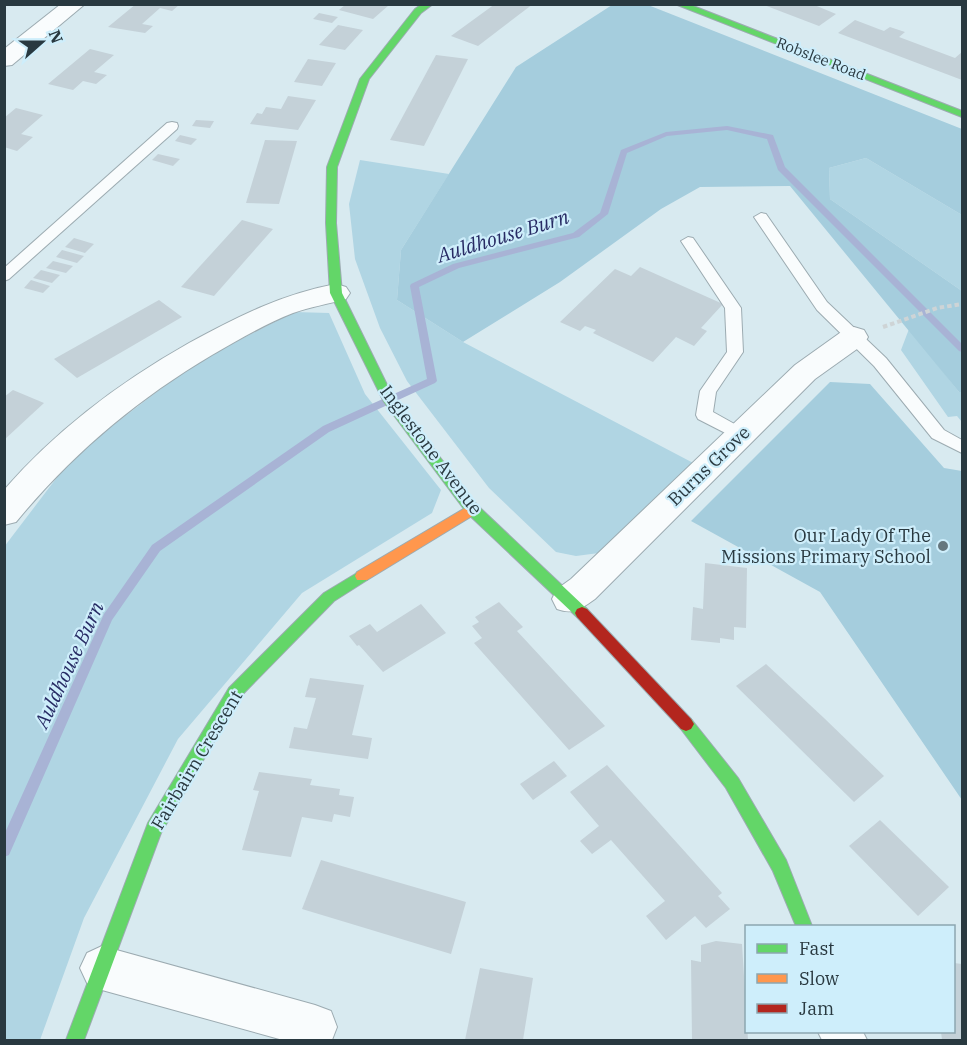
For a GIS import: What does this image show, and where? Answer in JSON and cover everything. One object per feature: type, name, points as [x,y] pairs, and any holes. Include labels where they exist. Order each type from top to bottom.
[{"type":"street","points":[[4,60],[75,4]]},
{"type":"street","name":"Inglestone Avenue","points":[[429,4],[418,11],[365,79],[332,167],[331,223],[336,293],[388,399],[472,509],[569,599],[684,722],[732,783],[780,866],[803,925]]},
{"type":"street","name":"Robslee Road","points":[[679,4],[963,114]]},
{"type":"street","points":[[4,513],[24,488],[60,451],[154,376],[244,323],[290,304],[336,293]]},
{"type":"street","name":"Burns Grove","points":[[569,599],[583,589],[805,372],[854,337]]},
{"type":"street","name":"Fairbairn Crescent","points":[[75,1041],[154,829],[234,693],[329,597],[472,509]]},
{"type":"street","points":[[102,968],[315,1027]]},
{"type":"lane","points":[[4,276],[171,126]]},
{"type":"lane","points":[[761,217],[822,306],[880,362],[938,434],[963,447]]},
{"type":"lane","points":[[688,241],[734,308],[735,352],[708,391],[704,415],[741,435]]},
{"type":"path","points":[[854,337],[937,308],[963,304]]},
{"type":"shaded area","points":[[612,5],[648,5],[962,129],[962,215],[866,158],[829,168],[830,199],[962,291],[962,392],[959,392],[790,186],[700,187],[661,209],[560,282],[463,342],[397,300],[401,250],[516,67]]},
{"type":"shaded area","points":[[866,158],[962,215],[962,291],[830,199],[829,168]]},
{"type":"shaded area","points":[[360,160],[449,174],[401,250],[397,300],[463,342],[699,466],[599,553],[576,556],[556,552],[489,488],[407,381],[380,328],[355,259],[349,204]]},
{"type":"shaded area","points":[[294,312],[329,313],[365,394],[441,490],[432,513],[302,593],[178,739],[84,918],[40,1040],[5,1040],[4,547],[74,455],[196,362]]},
{"type":"shaded area","points":[[909,329],[959,392],[962,392],[962,422],[957,416],[948,417],[901,350]]},
{"type":"shaded area","points":[[830,382],[870,384],[944,468],[962,471],[962,800],[820,592],[691,521]]},
{"type":"building","points":[[136,4],[180,4],[172,11],[160,8],[142,24],[153,26],[145,33],[108,27]]},
{"type":"building","points":[[495,4],[533,4],[478,46],[451,36]]},
{"type":"building","points":[[812,4],[836,14],[819,26],[764,5]]},
{"type":"building","points":[[345,5],[389,5],[373,19],[339,10]]},
{"type":"building","points":[[319,13],[338,17],[332,23],[313,19]]},
{"type":"building","points":[[855,20],[884,31],[890,27],[905,32],[899,37],[955,58],[962,52],[962,80],[838,33]]},
{"type":"building","points":[[338,25],[363,30],[345,50],[319,45]]},
{"type":"building","points":[[90,49],[114,55],[94,72],[107,75],[96,84],[83,81],[73,90],[48,84]]},
{"type":"building","points":[[436,55],[468,59],[424,146],[390,140]]},
{"type":"building","points":[[308,59],[336,63],[322,86],[294,82]]},
{"type":"building","points":[[288,96],[316,100],[298,130],[250,124],[257,113],[262,114],[266,107],[281,109]]},
{"type":"building","points":[[16,108],[43,115],[21,134],[33,137],[17,151],[4,147],[4,118]]},
{"type":"building","points":[[196,120],[214,121],[210,128],[192,126]]},
{"type":"building","points":[[180,135],[197,139],[191,145],[175,141]]},
{"type":"building","points":[[265,140],[297,141],[279,204],[246,203]]},
{"type":"building","points":[[158,154],[180,159],[173,166],[152,160]]},
{"type":"building","points":[[242,220],[273,229],[214,296],[181,287]]},
{"type":"building","points":[[74,238],[94,244],[85,253],[65,247]]},
{"type":"building","points":[[62,250],[84,256],[77,263],[56,257]]},
{"type":"building","points":[[53,261],[73,266],[66,273],[46,268]]},
{"type":"building","points":[[640,267],[723,304],[701,328],[707,331],[694,346],[676,337],[653,362],[593,333],[596,330],[585,326],[580,331],[560,322],[615,269],[631,276]]},
{"type":"building","points":[[41,270],[60,275],[52,283],[33,278]]},
{"type":"building","points":[[31,280],[50,286],[43,293],[24,288]]},
{"type":"building","points":[[159,300],[182,317],[77,378],[54,359]]},
{"type":"building","points":[[13,390],[44,403],[4,440],[4,397]]},
{"type":"building","points":[[705,563],[747,568],[746,628],[734,627],[734,640],[720,638],[720,643],[691,640],[693,607],[703,609]]},
{"type":"building","points":[[499,602],[523,627],[517,631],[605,726],[569,750],[474,643],[482,638],[472,626],[479,622],[475,617]]},
{"type":"building","points":[[421,604],[446,633],[383,672],[349,636],[370,624],[377,632]]},
{"type":"building","points":[[766,664],[884,776],[854,802],[736,686]]},
{"type":"building","points":[[310,678],[364,685],[352,735],[372,738],[368,759],[289,748],[294,727],[307,729],[316,698],[305,697]]},
{"type":"building","points":[[554,761],[567,776],[533,800],[520,784]]},
{"type":"building","points":[[607,765],[722,893],[718,896],[730,909],[706,928],[695,916],[666,940],[646,916],[665,901],[611,840],[592,854],[580,841],[599,826],[570,792]]},
{"type":"building","points":[[259,772],[312,779],[310,785],[340,789],[339,795],[354,797],[350,817],[334,814],[332,822],[302,817],[291,857],[242,850],[259,791],[253,790]]},
{"type":"building","points":[[880,820],[949,887],[918,916],[849,846]]},
{"type":"building","points":[[321,860],[466,902],[451,954],[302,909]]},
{"type":"building","points":[[716,941],[742,944],[745,1033],[748,1033],[748,1040],[692,1040],[691,960],[701,962],[701,945]]},
{"type":"building","points":[[955,963],[962,964],[962,1040],[942,1040],[941,1033],[955,1033]]},
{"type":"building","points":[[480,968],[533,978],[523,1040],[465,1040]]},
{"type":"waterway","name":"Auldhouse Burn","points":[[4,851],[108,617],[156,548],[326,429],[432,381],[414,286],[456,266],[576,235],[604,214],[624,152],[666,134],[727,128],[770,137],[781,168],[962,349]]},
{"type":"traffic: fast","points":[[429,4],[418,11],[365,79],[332,167],[331,223],[336,293],[388,399],[472,509],[582,613]]},
{"type":"traffic: fast","points":[[679,4],[962,114]]},
{"type":"traffic: fast","points":[[75,1040],[154,829],[234,693],[329,597],[362,576]]},
{"type":"traffic: fast","points":[[686,724],[732,783],[780,866],[804,925]]},
{"type":"traffic: slow","points":[[362,576],[472,509]]},
{"type":"traffic: jam","points":[[582,613],[686,724]]},
{"type":"place","name":"Our Lady Of The Missions Primary School","points":[[943,546]]}]
